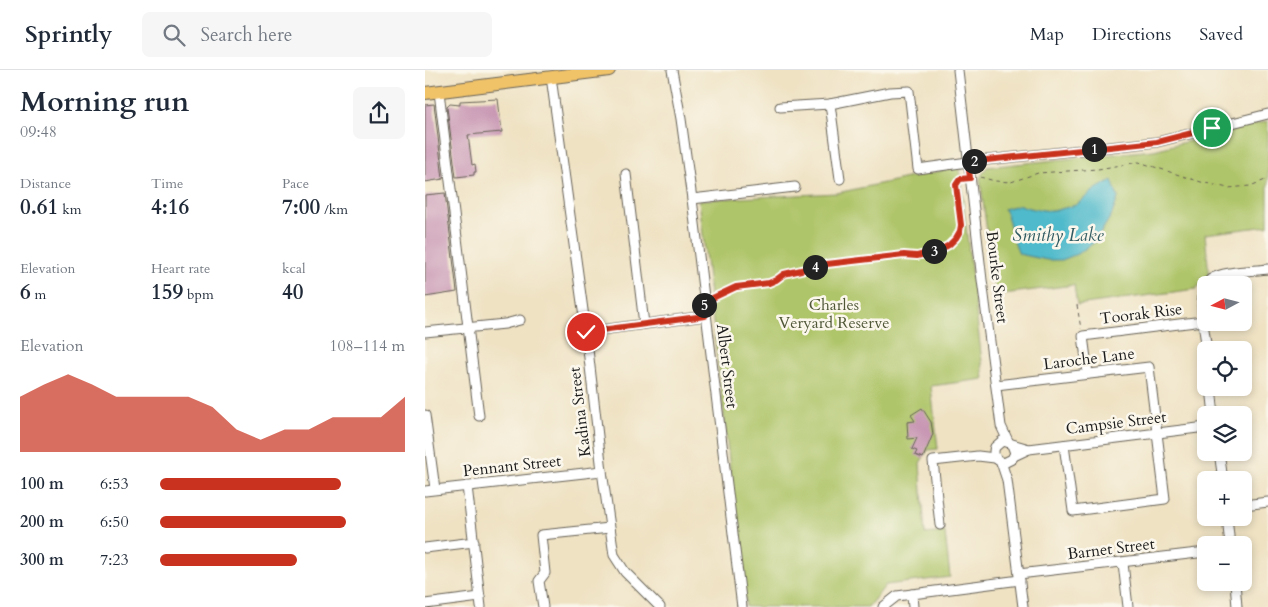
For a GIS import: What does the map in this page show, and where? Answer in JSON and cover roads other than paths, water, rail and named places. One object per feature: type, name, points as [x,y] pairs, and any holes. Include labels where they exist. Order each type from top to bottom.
[{"type":"highway","points":[[429,93],[609,70]]},
{"type":"street","name":"Albert Street","points":[[672,70],[692,199],[742,607]]},
{"type":"street","name":"Bourke Street","points":[[957,71],[1001,426],[1011,444]]},
{"type":"street","name":"Kadina Street","points":[[551,77],[614,555],[625,572],[660,607]]},
{"type":"street","points":[[780,107],[830,104],[890,92],[909,91],[909,107],[918,169],[1157,142],[1268,114]]},
{"type":"street","points":[[429,93],[469,328],[479,416]]},
{"type":"street","points":[[830,104],[840,180]]},
{"type":"street","points":[[627,174],[644,324]]},
{"type":"street","points":[[692,199],[795,187]]},
{"type":"street","points":[[1217,276],[1268,269]]},
{"type":"street","points":[[586,332],[705,316]]},
{"type":"street","points":[[425,332],[505,324],[520,320]]},
{"type":"street","name":"Toorak Rise","points":[[1088,374],[1083,336],[1197,322]]},
{"type":"street","name":"Laroche Lane","points":[[996,385],[1149,367],[1157,433]]},
{"type":"street","points":[[425,415],[426,438],[435,489]]},
{"type":"street","name":"Bourke Street","points":[[995,446],[1001,426]]},
{"type":"street","name":"Campsie Street","points":[[1011,444],[1029,449],[1197,428]]},
{"type":"street","points":[[1064,445],[1073,511],[1165,499],[1157,433]]},
{"type":"street","points":[[978,456],[1003,442],[1011,444],[1015,450],[1007,480],[1023,607]]},
{"type":"street","points":[[995,446],[998,460],[1007,480]]},
{"type":"street","name":"Campsie Street","points":[[1013,458],[1029,449]]},
{"type":"street","points":[[940,525],[933,461],[978,456],[1007,462],[1013,458]]},
{"type":"street","name":"Pennant Street","points":[[425,491],[602,471]]},
{"type":"street","points":[[467,486],[481,607]]},
{"type":"street","points":[[1252,504],[1268,502]]},
{"type":"street","points":[[543,607],[539,581],[545,573],[541,535],[610,528]]},
{"type":"street","points":[[425,548],[474,542]]},
{"type":"street","name":"Barnet Street","points":[[883,607],[897,596],[1019,577],[1197,553]]},
{"type":"street","points":[[1123,563],[1128,607]]},
{"type":"street","points":[[1236,591],[1237,607]]},
{"type":"street","points":[[912,594],[913,607]]},
{"type":"street","points":[[425,604],[480,597]]},
{"type":"water","name":"Smithy Lake","points":[[1112,180],[1118,198],[1112,214],[1095,242],[1077,254],[1062,260],[1047,260],[1019,254],[1004,209],[1018,205],[1053,211],[1076,205],[1096,189]]},
{"type":"park label","name":"Charles Veryard Reserve","points":[[834,314]]}]
